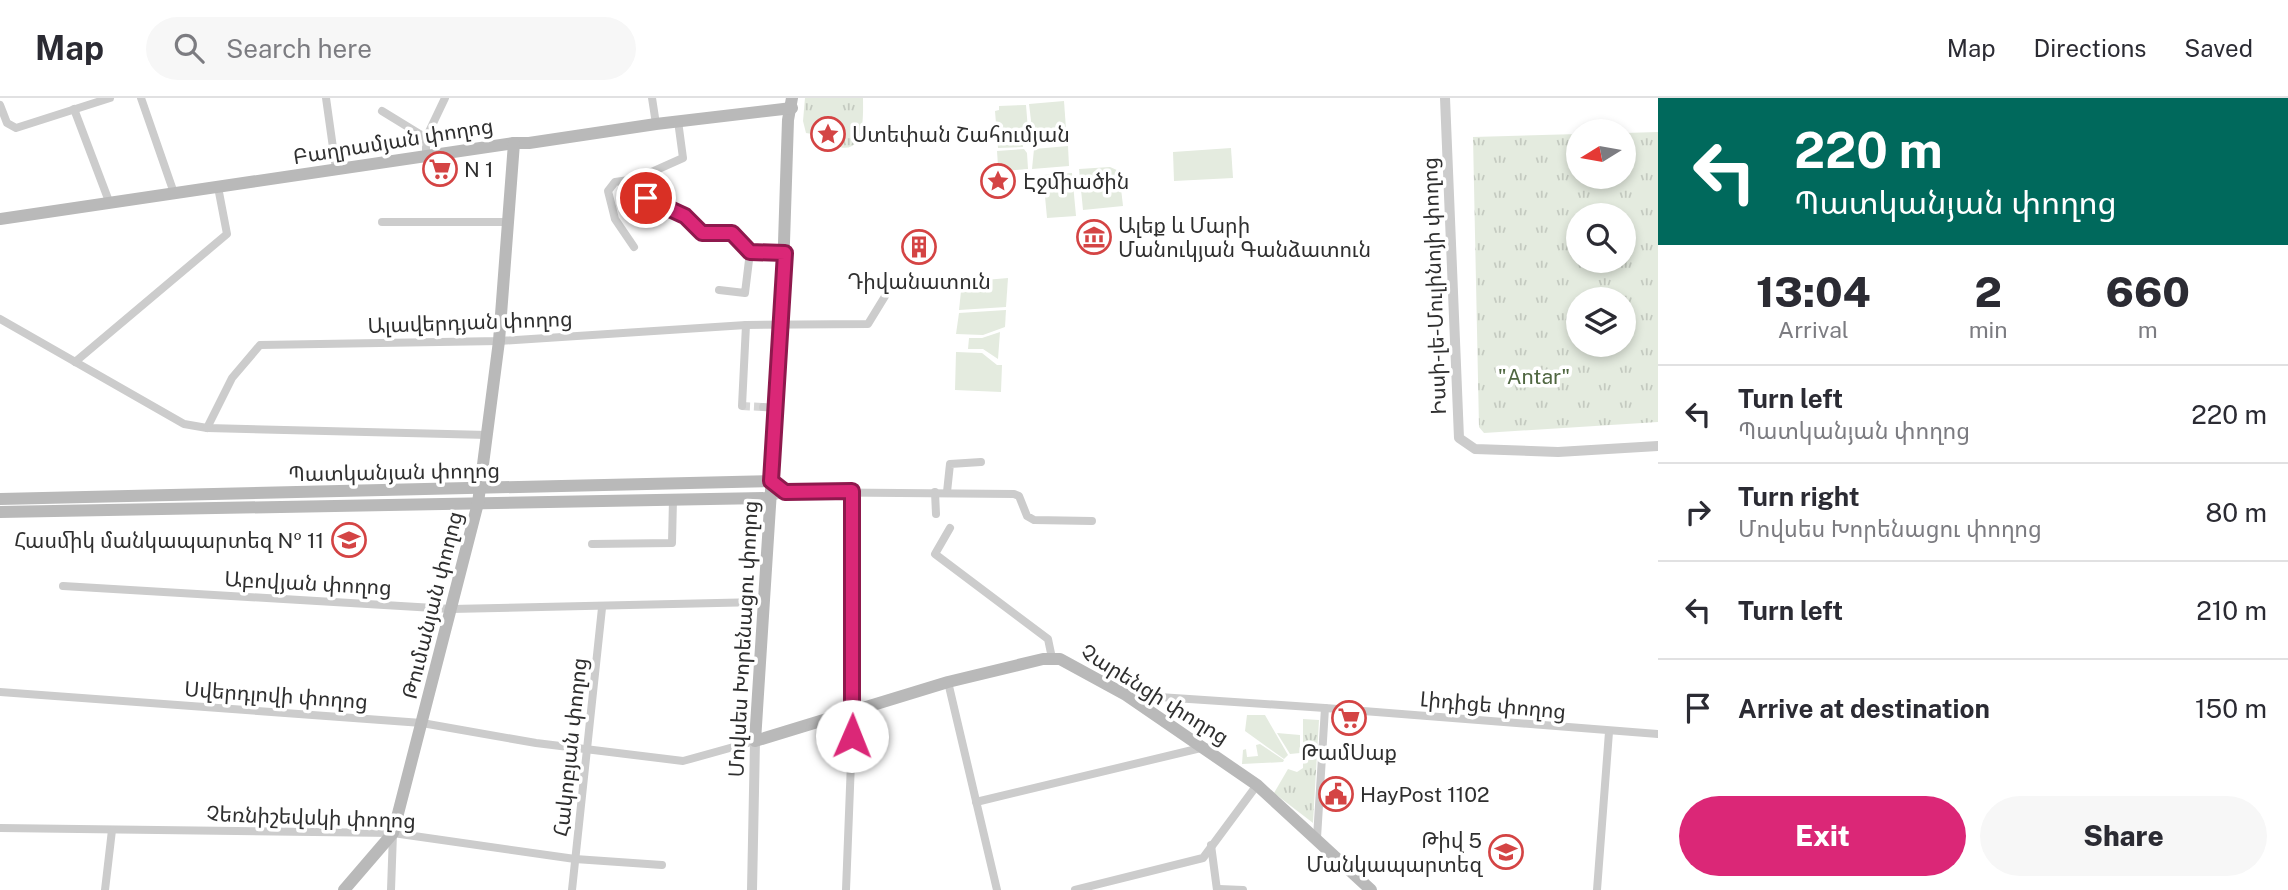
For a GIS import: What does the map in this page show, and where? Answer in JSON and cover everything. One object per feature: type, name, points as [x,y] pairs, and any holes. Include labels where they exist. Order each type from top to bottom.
[{"type":"main road","name":"Բաղրամյան փողոց","points":[[0,219],[792,103]]},
{"type":"main road","name":"Մովսես Խորենացու փողոց","points":[[755,741],[761,602],[771,481],[770,407],[781,324],[788,120],[792,103]]},
{"type":"main road","name":"Թումանյան փողոց","points":[[344,890],[393,833],[478,503],[499,341],[514,143]]},
{"type":"main road","name":"Պատկանյան փողոց","points":[[0,512],[108,504],[480,489],[771,481]]},
{"type":"main road","name":"Պատկանյան փողոց","points":[[0,499],[108,504],[478,503],[770,498]]},
{"type":"main road","name":"Չարենցի փողոց","points":[[755,741],[947,682],[1052,658],[1060,659],[1126,695],[1206,747],[1257,785],[1371,890]]},
{"type":"street","points":[[0,105],[6,123],[16,128],[77,104],[110,98]]},
{"type":"street","points":[[141,98],[174,193]]},
{"type":"street","points":[[326,98],[336,169]]},
{"type":"street","points":[[426,156],[426,138],[445,98]]},
{"type":"street","points":[[652,98],[656,124]]},
{"type":"street","name":"Իսսի-լե-Մուլինոյի փողոց","points":[[1445,98],[1459,438],[1475,449],[1558,452],[1658,446]]},
{"type":"street","points":[[77,104],[110,204]]},
{"type":"street","points":[[382,111],[426,138]]},
{"type":"street","points":[[634,247],[615,219],[608,191],[615,182],[636,179],[683,158],[678,121]]},
{"type":"street","points":[[636,179],[646,198],[685,216],[702,233],[732,233],[750,252],[785,253]]},
{"type":"street","points":[[75,362],[227,234],[218,187]]},
{"type":"street","points":[[382,222],[509,222]]},
{"type":"street","points":[[719,290],[745,293],[750,252]]},
{"type":"street","name":"Ալավերդյան փողոց","points":[[207,428],[232,378],[260,345],[499,341],[746,325],[867,324],[887,293]]},
{"type":"street","points":[[0,319],[184,424],[207,428],[488,435]]},
{"type":"street","points":[[742,405],[746,325]]},
{"type":"street","points":[[947,492],[950,464],[981,462]]},
{"type":"street","points":[[771,481],[785,492]]},
{"type":"street","points":[[846,890],[853,711],[852,491]]},
{"type":"street","name":"Պատկանյան փողոց","points":[[770,498],[785,492],[1014,494],[1019,496],[1027,516],[1034,520],[1092,522]]},
{"type":"street","points":[[935,492],[936,514]]},
{"type":"street","points":[[592,544],[672,543],[673,499]]},
{"type":"street","points":[[950,528],[935,555],[1048,639],[1052,658]]},
{"type":"street","name":"Աբովյան փողոց","points":[[63,586],[451,609],[603,608],[761,602]]},
{"type":"street","name":"Հակոբյան փողոց","points":[[572,890],[603,608]]},
{"type":"street","points":[[947,682],[997,890]]},
{"type":"street","name":"Սվերդլովի փողոց","points":[[0,692],[422,723],[683,761],[755,741]]},
{"type":"street","name":"Լիդիցե փողոց","points":[[1126,695],[1658,734]]},
{"type":"street","points":[[1317,838],[1325,708]]},
{"type":"street","points":[[1597,890],[1609,732]]},
{"type":"street","name":"Մովսես Խորենացու փողոց","points":[[752,890],[755,741]]},
{"type":"street","points":[[976,803],[1206,747]]},
{"type":"street","points":[[1075,890],[1203,858],[1257,785]]},
{"type":"street","name":"Չեռնիշեվսկի փողոց","points":[[0,828],[393,833],[575,859],[662,865]]},
{"type":"street","points":[[105,890],[113,830]]},
{"type":"street","points":[[391,890],[393,833]]},
{"type":"street","points":[[1211,845],[1218,890],[1243,890]]},
{"type":"green space","points":[[805,98],[863,98],[861,132],[853,146],[836,146],[806,133],[803,121]]},
{"type":"green space","points":[[1064,101],[1067,143],[1034,145],[1029,104]]},
{"type":"green space","points":[[1026,105],[1029,142],[1023,142],[1023,147],[998,148],[995,111],[999,110],[999,106]]},
{"type":"green space","name":"\"Antar\"","points":[[1658,132],[1658,422],[1484,433],[1479,427],[1473,137],[1566,134],[1566,189],[1636,189],[1636,133]]},
{"type":"green space","points":[[1068,146],[1069,166],[1032,169],[1034,149]]},
{"type":"green space","points":[[1231,148],[1233,178],[1174,181],[1173,152]]},
{"type":"green space","points":[[1024,149],[1027,153],[1028,169],[1005,171],[1005,165],[998,166],[997,151]]},
{"type":"green space","points":[[1110,167],[1119,171],[1123,206],[1083,210],[1079,169]]},
{"type":"green space","points":[[1072,173],[1076,216],[1047,218],[1043,175]]},
{"type":"green space","points":[[1008,278],[1006,307],[959,310],[962,282]]},
{"type":"green space","points":[[1006,310],[1005,327],[983,335],[956,334],[959,313]]},
{"type":"green space","points":[[1000,332],[998,359],[983,349],[968,349],[969,338],[982,338]]},
{"type":"green space","points":[[956,352],[982,353],[997,365],[1002,365],[1001,392],[955,390]]},
{"type":"green space","points":[[1247,715],[1265,715],[1288,755],[1284,759],[1245,731]]},
{"type":"green space","points":[[1303,719],[1319,720],[1313,823],[1274,793],[1288,769],[1297,772],[1303,768]]},
{"type":"green space","points":[[1277,733],[1300,735],[1300,753],[1290,754]]},
{"type":"green space","points":[[1260,744],[1284,760],[1283,762],[1242,764],[1243,750],[1246,749],[1247,757],[1258,756],[1256,745]]},
{"type":"tunnel","points":[[742,406],[763,407]]},
{"type":"place","name":"Ստեփան Շահումյան","points":[[828,134]]},
{"type":"place","name":"N 1","points":[[440,169]]},
{"type":"place","name":"Էջմիածին","points":[[998,181]]},
{"type":"place","name":"Ալեք և Մարի Մանուկյան Գանձատուն","points":[[1094,237]]},
{"type":"place","name":"Դիվանատուն","points":[[919,247]]},
{"type":"place","name":"Հասմիկ մանկապարտեզ № 11","points":[[349,540]]},
{"type":"place","name":"ԹամՍաք","points":[[1349,718]]},
{"type":"place","name":"HayPost 1102","points":[[1336,794]]},
{"type":"place","name":"Թիվ 5 Մանկապարտեզ","points":[[1506,852]]},
{"type":"route","points":[[646,198],[665,204],[685,216],[702,233],[732,233],[739,236],[750,252],[785,253],[771,481],[785,492],[852,491],[852,736]]}]
